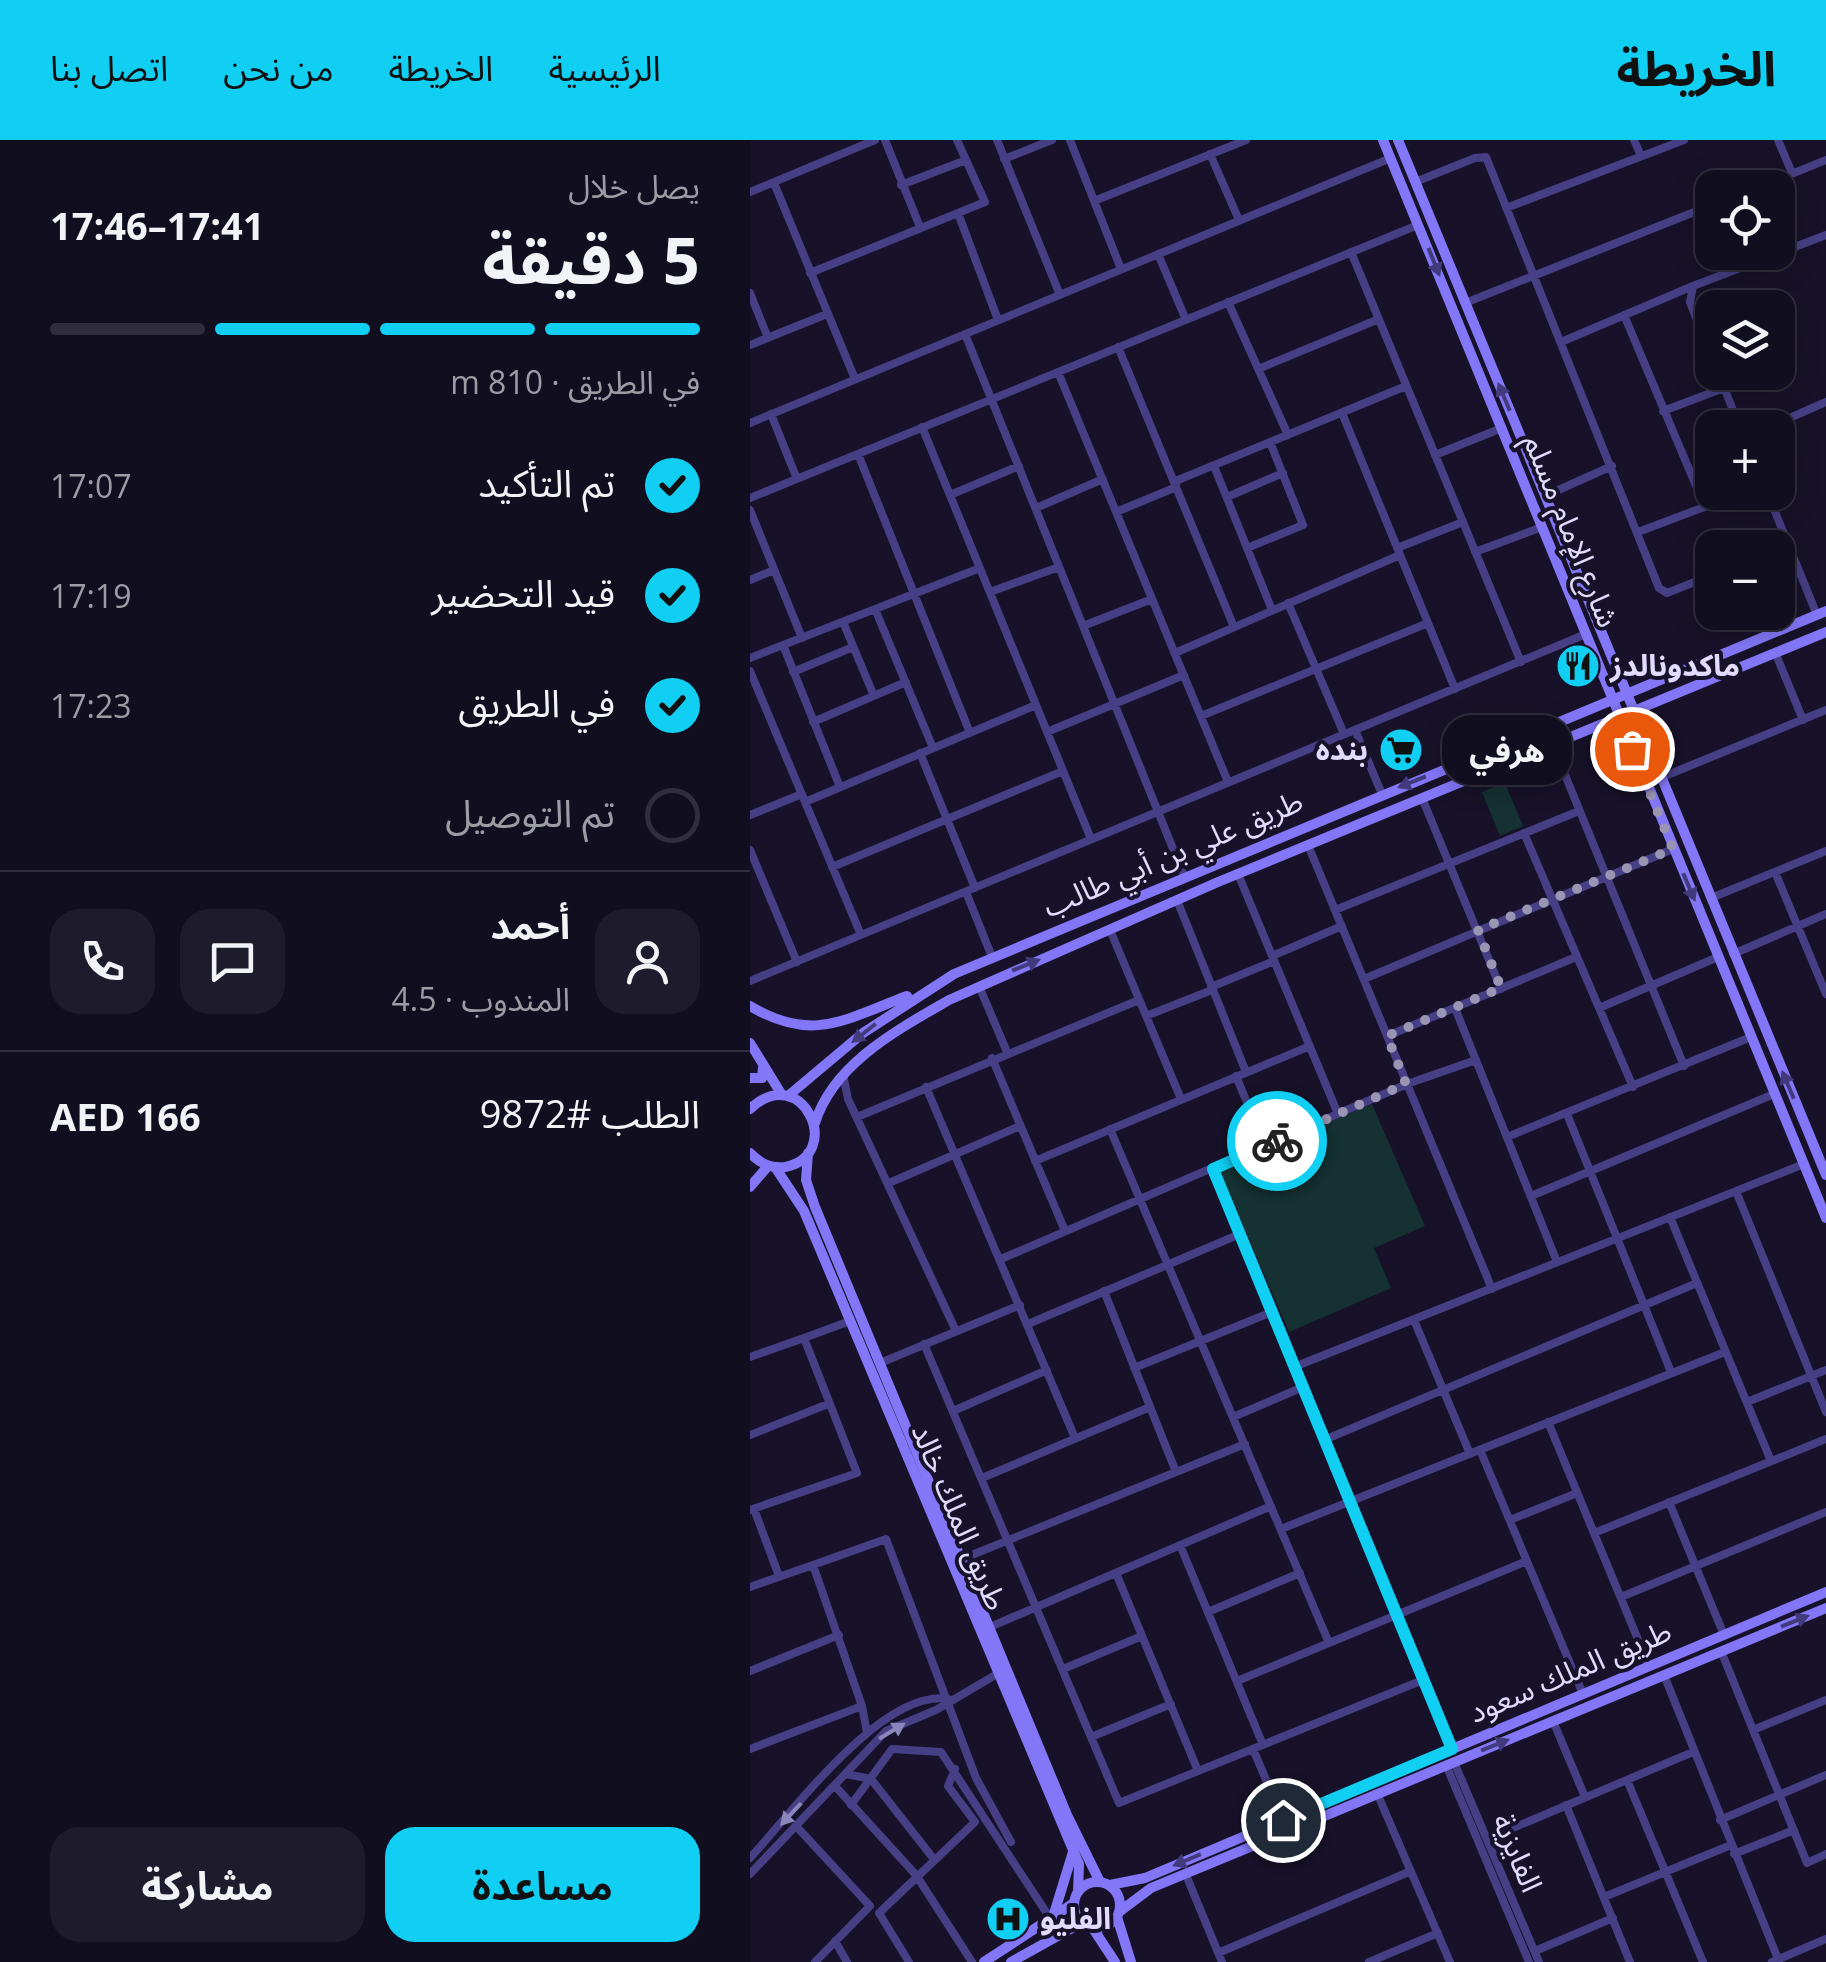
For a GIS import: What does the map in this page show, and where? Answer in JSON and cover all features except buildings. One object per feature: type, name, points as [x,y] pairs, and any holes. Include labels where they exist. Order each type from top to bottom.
[{"type":"main road","name":"شارع الإمام مسلم","points":[[1383,140],[1586,634],[1619,697]]},
{"type":"main road","name":"شارع الإمام مسلم","points":[[1398,140],[1545,496],[1673,849],[1826,1218]]},
{"type":"main road","name":"طريق علي بن أبي طالب","points":[[750,1107],[759,1100],[785,1095],[863,1033],[936,985],[992,957],[1822,613]]},
{"type":"main road","name":"طريق علي بن أبي طالب","points":[[808,1153],[814,1123],[830,1089],[843,1074],[910,1022],[979,986],[1308,844],[1826,632]]},
{"type":"main road","name":"شارع الإمام مسلم","points":[[1625,713],[1660,778],[1822,1153],[1826,1175]]},
{"type":"main road","points":[[750,1006],[781,1024],[817,1026],[845,1020],[936,985]]},
{"type":"main road","points":[[750,1042],[763,1068],[785,1095],[809,1111],[814,1123]]},
{"type":"main road","points":[[750,1078],[762,1078],[763,1068]]},
{"type":"main road","points":[[812,1076],[811,1090],[830,1089]]},
{"type":"main road","points":[[750,1187],[772,1167],[788,1166],[808,1153]]},
{"type":"main road","name":"طريق الملك خالد","points":[[808,1153],[806,1180],[1085,1862],[1076,1898]]},
{"type":"main road","name":"طريق الملك خالد","points":[[750,1154],[772,1167],[792,1188],[1073,1851],[1105,1884]]},
{"type":"main road","points":[[792,1188],[795,1179],[806,1180]]},
{"type":"main road","name":"طريق الملك سعود","points":[[1105,1884],[1145,1878],[1826,1592]]},
{"type":"main road","name":"طريق الملك سعود","points":[[1118,1915],[1151,1888],[1826,1608]]},
{"type":"main road","points":[[1052,1921],[1073,1851]]},
{"type":"main road","points":[[984,1962],[1052,1921],[1076,1898],[1105,1884],[1119,1897],[1118,1915],[1131,1962]]},
{"type":"main road","points":[[1076,1898],[1088,1925],[1115,1962]]},
{"type":"main road","points":[[1011,1962],[1088,1925],[1106,1926],[1118,1915]]},
{"type":"street","points":[[750,192],[874,140]]},
{"type":"street","points":[[884,140],[920,227]]},
{"type":"street","points":[[810,273],[985,202],[957,140]]},
{"type":"street","points":[[997,140],[1060,295]]},
{"type":"street","points":[[1004,159],[1052,140]]},
{"type":"street","points":[[1070,140],[1122,269]]},
{"type":"street","points":[[1094,201],[1246,140]]},
{"type":"street","points":[[1634,140],[1641,156]]},
{"type":"street","points":[[1506,208],[1684,140]]},
{"type":"street","points":[[1778,140],[1790,170]]},
{"type":"street","points":[[1210,154],[1240,220]]},
{"type":"street","points":[[1415,182],[1481,156],[1490,162],[1532,277],[1659,588],[1666,593],[1695,582]]},
{"type":"street","points":[[750,423],[1390,158]]},
{"type":"street","points":[[902,184],[966,160]]},
{"type":"street","points":[[1795,173],[1826,160]]},
{"type":"street","points":[[774,183],[855,379]]},
{"type":"street","points":[[1465,302],[1695,212]]},
{"type":"street","points":[[958,213],[998,320]]},
{"type":"street","points":[[750,498],[1418,225]]},
{"type":"street","points":[[1561,342],[1826,235]]},
{"type":"street","points":[[1351,252],[1521,662]]},
{"type":"street","points":[[1158,254],[1186,320]]},
{"type":"street","points":[[1693,286],[1690,302],[1695,315]]},
{"type":"street","points":[[750,292],[768,338]]},
{"type":"street","points":[[1228,302],[1288,435]]},
{"type":"street","points":[[750,345],[827,314]]},
{"type":"street","points":[[1624,315],[1695,484]]},
{"type":"street","points":[[1258,370],[1379,319]]},
{"type":"street","points":[[965,334],[1184,876]]},
{"type":"street","points":[[1118,347],[1234,627]]},
{"type":"street","points":[[1058,372],[1228,782]]},
{"type":"street","points":[[1116,512],[1214,466],[1406,386]]},
{"type":"street","points":[[1663,411],[1719,390]]},
{"type":"street","points":[[1795,416],[1826,402]]},
{"type":"street","points":[[1342,413],[1455,689]]},
{"type":"street","points":[[771,414],[797,479]]},
{"type":"street","points":[[922,428],[1091,839]]},
{"type":"street","points":[[1435,455],[1502,428]]},
{"type":"street","points":[[1247,548],[1303,525],[1270,442]]},
{"type":"street","points":[[858,454],[970,732]]},
{"type":"street","points":[[950,495],[1018,466]]},
{"type":"street","points":[[1214,466],[1272,610]]},
{"type":"street","points":[[1545,496],[1612,466]]},
{"type":"street","points":[[1227,497],[1283,473]]},
{"type":"street","points":[[1036,508],[1102,479]]},
{"type":"street","points":[[750,510],[802,638]]},
{"type":"street","points":[[1638,532],[1697,510]]},
{"type":"street","points":[[1174,652],[1463,522]]},
{"type":"street","points":[[1475,552],[1542,527]]},
{"type":"street","points":[[1795,558],[1822,613]]},
{"type":"street","points":[[990,592],[1060,567]]},
{"type":"street","points":[[750,658],[980,568]]},
{"type":"street","points":[[750,580],[774,570]]},
{"type":"street","points":[[1083,626],[1152,599]]},
{"type":"street","points":[[1288,603],[1344,734]]},
{"type":"street","points":[[875,609],[933,748]]},
{"type":"street","points":[[843,622],[874,696]]},
{"type":"street","points":[[1201,716],[1428,623]]},
{"type":"street","points":[[750,982],[1586,634]]},
{"type":"street","points":[[783,646],[840,787]]},
{"type":"street","points":[[793,672],[853,647]]},
{"type":"street","points":[[1775,652],[1803,720]]},
{"type":"street","points":[[750,671],[861,935]]},
{"type":"street","points":[[1048,732],[1184,675]]},
{"type":"street","points":[[813,722],[906,682]]},
{"type":"street","points":[[750,815],[840,787],[1036,705]]},
{"type":"street","points":[[1660,778],[1826,710]]},
{"type":"street","points":[[1354,730],[1382,794]]},
{"type":"street","points":[[1552,744],[1684,1066]]},
{"type":"street","points":[[920,754],[947,820],[992,957]]},
{"type":"street","points":[[832,867],[1064,772]]},
{"type":"street","points":[[1422,798],[1501,988]]},
{"type":"street","points":[[1335,910],[1579,811]]},
{"type":"street","points":[[1524,833],[1634,1087]]},
{"type":"street","points":[[1308,844],[1492,1288]]},
{"type":"street","points":[[1364,979],[1673,849]]},
{"type":"street","points":[[1711,898],[1826,851]]},
{"type":"street","points":[[751,853],[797,962]]},
{"type":"street","points":[[1775,872],[1826,994]]},
{"type":"street","points":[[1238,874],[1338,1114]]},
{"type":"street","points":[[1177,900],[1246,1072]]},
{"type":"street","points":[[1733,954],[1826,914]]},
{"type":"street","points":[[1146,1016],[1212,989],[1342,926]]},
{"type":"street","points":[[1110,930],[1181,1099]]},
{"type":"street","points":[[1387,1036],[1576,957]]},
{"type":"street","points":[[1599,1008],[1718,957]]},
{"type":"street","points":[[979,986],[1007,1052]]},
{"type":"street","points":[[857,1118],[992,1058],[1139,1000]]},
{"type":"street","points":[[1455,1008],[1558,1262]]},
{"type":"street","points":[[1507,1137],[1751,1037]]},
{"type":"street","points":[[1035,1161],[1310,1046]]},
{"type":"street","points":[[992,1058],[1064,1231]]},
{"type":"street","points":[[1001,1259],[1406,1084],[1476,1060]]},
{"type":"street","points":[[843,1074],[857,1118],[956,1331]]},
{"type":"street","points":[[1236,1076],[1265,1146]]},
{"type":"street","points":[[926,1087],[1075,1438]]},
{"type":"street","points":[[1531,1196],[1774,1094]]},
{"type":"street","points":[[1567,1114],[1671,1372]]},
{"type":"street","points":[[889,1183],[1020,1126]]},
{"type":"street","points":[[1110,1129],[1329,1643]]},
{"type":"street","points":[[1294,1367],[1804,1164]]},
{"type":"street","points":[[1213,1169],[1452,1749]]},
{"type":"street","points":[[1736,1191],[1826,1412]]},
{"type":"street","points":[[1670,1217],[1771,1460]]},
{"type":"street","points":[[1028,1324],[1240,1234]]},
{"type":"street","points":[[1324,1440],[1697,1284]]},
{"type":"street","points":[[1104,1291],[1176,1472]]},
{"type":"street","points":[[880,1363],[1020,1305]]},
{"type":"street","points":[[1134,1368],[1272,1312]]},
{"type":"street","points":[[750,1357],[850,1320]]},
{"type":"street","points":[[1414,1320],[1470,1454]]},
{"type":"street","points":[[779,1576],[752,1510],[857,1472],[804,1338]]},
{"type":"street","points":[[924,1344],[1119,1803],[1423,1680]]},
{"type":"street","points":[[1280,1529],[1726,1352]]},
{"type":"street","points":[[953,1410],[1046,1370]]},
{"type":"street","points":[[1746,1402],[1826,1370]]},
{"type":"street","points":[[1233,1416],[1303,1387]]},
{"type":"street","points":[[750,1434],[828,1404]]},
{"type":"street","points":[[982,1478],[1150,1407]]},
{"type":"street","points":[[1548,1422],[1649,1666]]},
{"type":"street","points":[[1594,1532],[1826,1439]]},
{"type":"street","points":[[962,1559],[1245,1444]]},
{"type":"street","points":[[1480,1450],[1583,1694]]},
{"type":"street","points":[[1510,1520],[1577,1492]]},
{"type":"street","points":[[1669,1502],[1724,1635]]},
{"type":"street","points":[[990,1627],[1271,1506]]},
{"type":"street","points":[[1621,1598],[1826,1512]]},
{"type":"street","points":[[750,1587],[886,1539],[976,1778],[1011,1842]]},
{"type":"street","points":[[1180,1545],[1263,1745]]},
{"type":"street","points":[[1237,1681],[1527,1561]]},
{"type":"street","points":[[813,1564],[862,1706],[867,1733]]},
{"type":"street","points":[[1116,1573],[1198,1771]]},
{"type":"street","points":[[1208,1612],[1300,1573]]},
{"type":"street","points":[[750,1670],[839,1636]]},
{"type":"street","points":[[1062,1669],[1142,1636]]},
{"type":"street","points":[[1721,1651],[1807,1862],[1826,1854]]},
{"type":"street","points":[[750,1874],[886,1732],[936,1710],[997,1674]]},
{"type":"street","points":[[1664,1675],[1775,1961],[1826,1939]]},
{"type":"street","points":[[750,1858],[884,1718],[930,1696],[948,1700]]},
{"type":"street","points":[[1753,1730],[1826,1700]]},
{"type":"street","points":[[1091,1738],[1171,1704]]},
{"type":"street","points":[[862,1706],[884,1718]]},
{"type":"street","points":[[750,1750],[862,1706]]},
{"type":"street","points":[[1553,1721],[1585,1797]]},
{"type":"street","points":[[852,1804],[892,1749],[941,1752],[1030,1894],[1052,1921]]},
{"type":"street","points":[[1252,1749],[1283,1820]]},
{"type":"street","points":[[1487,1839],[1692,1752]]},
{"type":"street","name":"الفايزية","points":[[1450,1763],[1539,1962]]},
{"type":"street","name":"الفايزية","points":[[1450,1763],[1529,1962]]},
{"type":"street","points":[[909,1962],[879,1913],[975,1822],[948,1786],[955,1769]]},
{"type":"street","points":[[846,1774],[871,1779],[933,1858]]},
{"type":"street","points":[[1720,1820],[1826,1776]]},
{"type":"street","points":[[1627,1780],[1703,1962]]},
{"type":"street","points":[[835,1786],[916,1876],[972,1962]]},
{"type":"street","points":[[1377,1793],[1450,1962]]},
{"type":"street","points":[[1566,1805],[1630,1962]]},
{"type":"street","points":[[796,1826],[870,1906],[815,1962]]},
{"type":"street","points":[[1604,1897],[1794,1830]]},
{"type":"street","points":[[1186,1874],[1220,1958],[1411,1871]]},
{"type":"street","points":[[1535,1951],[1612,1918]]},
{"type":"street","points":[[1369,1962],[1438,1933]]},
{"type":"street","points":[[834,1941],[847,1962]]},
{"type":"green space","points":[[1505,783],[1523,826],[1500,836],[1482,792]]},
{"type":"green space","points":[[1372,1104],[1425,1226],[1374,1248],[1391,1288],[1289,1332],[1219,1169]]},
{"type":"way so far","points":[[1277,1141],[1406,1084],[1387,1036],[1501,988],[1478,930],[1673,849],[1632,749]]},
{"type":"place","name":"ماكدونالدز","points":[[1578,666]]},
{"type":"place","name":"هرفي","points":[[1632,749]]},
{"type":"place","name":"بنده","points":[[1401,750]]},
{"type":"place","name":"الفليو","points":[[1008,1919]]},
{"type":"route","points":[[1277,1141],[1213,1169],[1452,1749],[1283,1820]]}]
